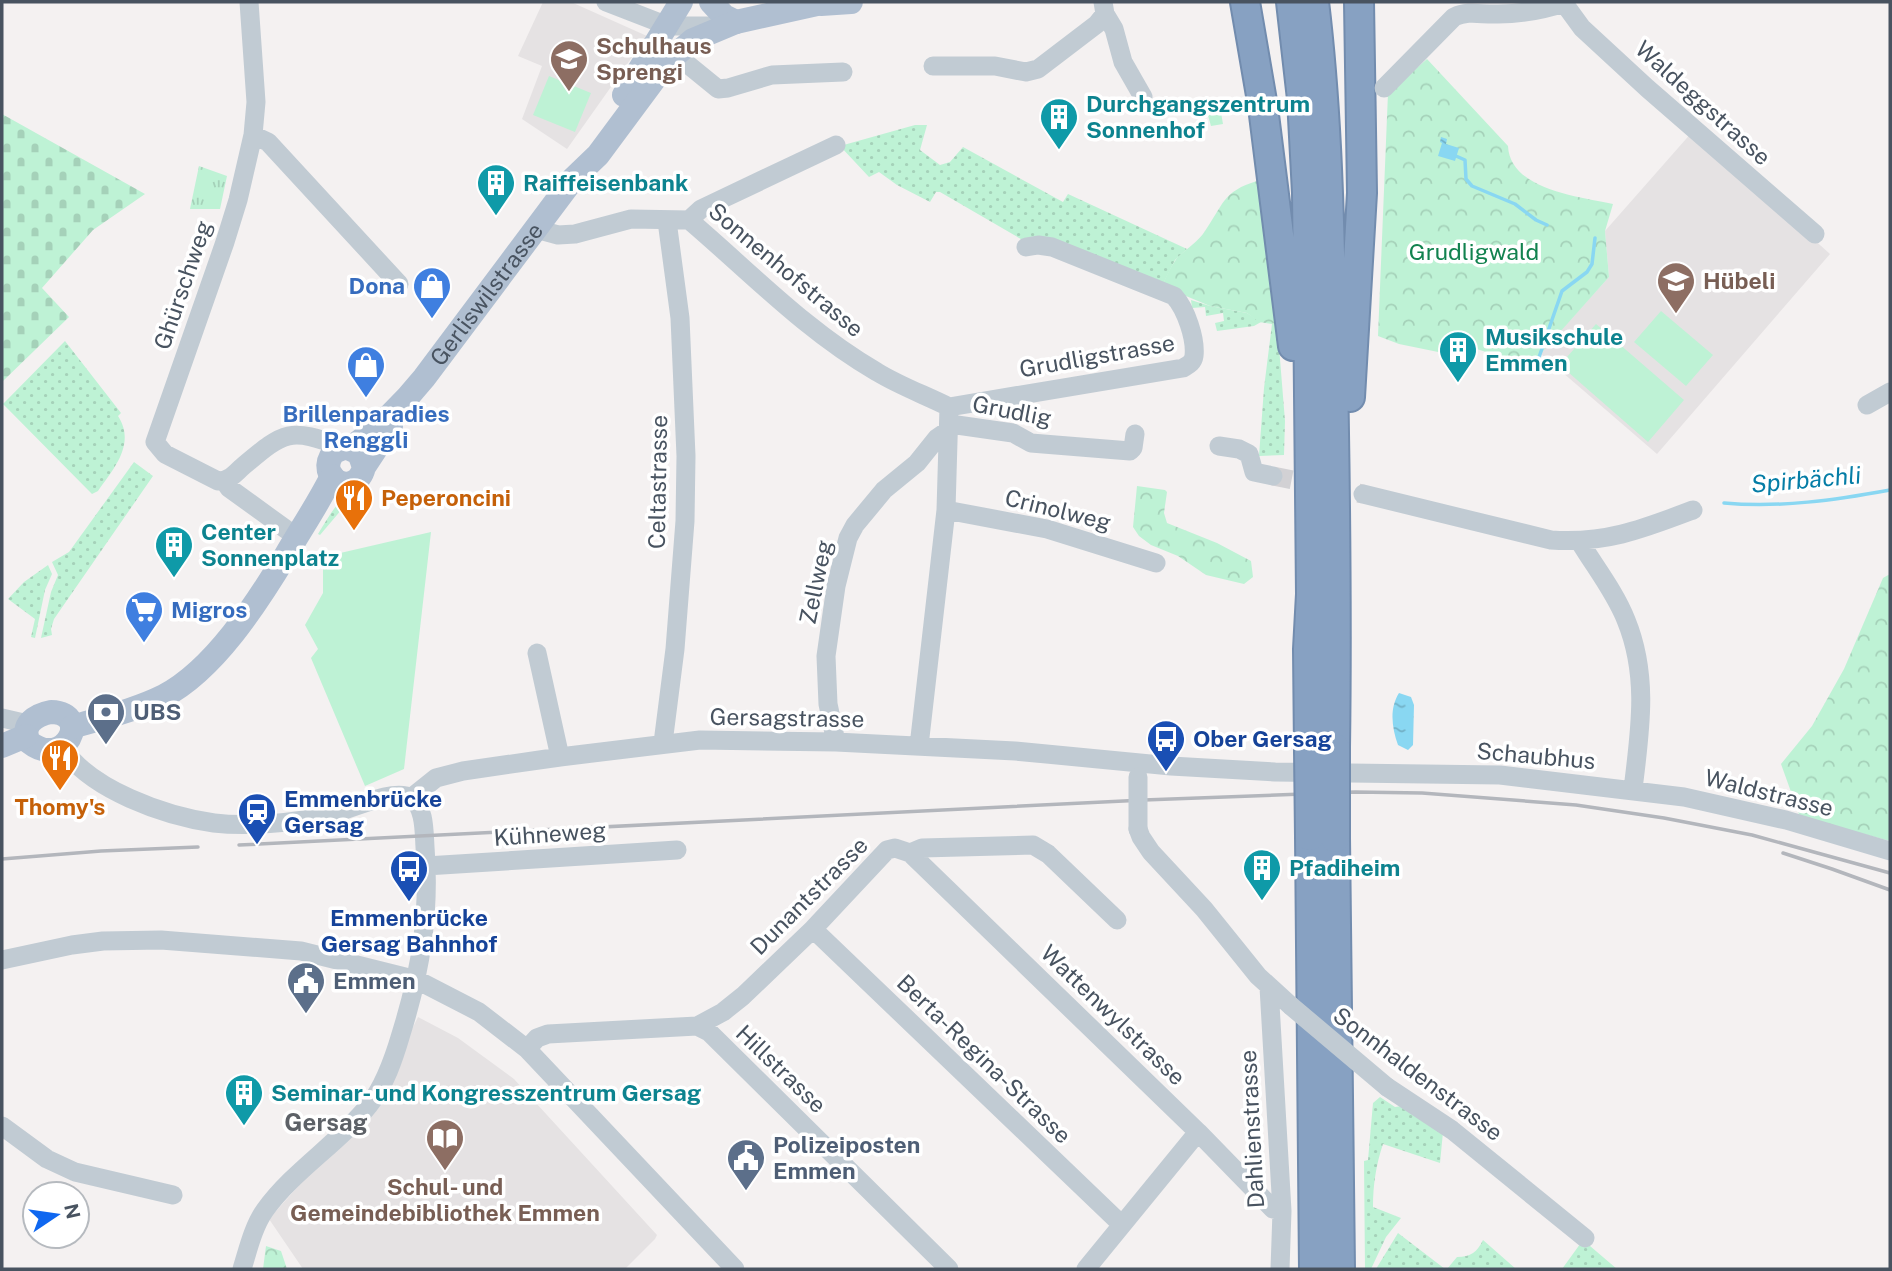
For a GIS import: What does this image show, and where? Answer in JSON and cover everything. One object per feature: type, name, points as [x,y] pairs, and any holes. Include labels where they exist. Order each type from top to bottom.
[{"type":"highway","points":[[1245,2],[1265,121],[1293,346],[1298,405],[1300,611],[1322,749]]},
{"type":"highway","points":[[1291,2],[1302,99],[1308,218],[1311,580],[1308,649]]},
{"type":"highway","points":[[1314,2],[1324,95],[1330,192],[1335,501],[1322,749],[1340,1269]]},
{"type":"highway","points":[[1335,501],[1349,480],[1351,378],[1361,228],[1359,2]]},
{"type":"highway","points":[[1314,1269],[1323,837]]},
{"type":"main road","points":[[573,180],[591,146],[681,2]]},
{"type":"main road","points":[[711,2],[730,24]]},
{"type":"main road","name":"Gerliswilstrasse","points":[[67,737],[150,702],[187,681],[217,653],[274,578],[344,463],[396,420],[404,402],[573,180],[598,155],[675,54],[693,40],[730,24],[824,3],[851,2]]},
{"type":"main road","points":[[2,746],[27,730],[40,715],[56,712],[68,719],[67,737],[41,749],[33,745],[27,730]]},
{"type":"street","name":"Ghürschweg","points":[[224,481],[211,479],[165,454],[155,442],[225,242],[253,135],[256,102],[249,2]]},
{"type":"street","points":[[606,2],[668,26],[730,24]]},
{"type":"street","name":"Waldeggstrasse","points":[[1384,88],[1454,17],[1466,12],[1496,15],[1523,13],[1564,2],[1582,28],[1815,234]]},
{"type":"street","points":[[933,66],[995,66],[1026,72],[1038,69],[1097,24],[1104,8]]},
{"type":"street","points":[[1104,8],[1114,29],[1123,62],[1143,97]]},
{"type":"street","points":[[675,54],[718,89],[772,75],[843,72]]},
{"type":"street","points":[[253,135],[268,142],[399,284]]},
{"type":"street","points":[[689,220],[701,209],[836,145]]},
{"type":"street","name":"Sonnenhofstrasse","points":[[536,229],[552,234],[566,234],[631,219],[689,220],[793,312],[846,352],[950,420]]},
{"type":"street","name":"Celtastrasse","points":[[663,743],[676,636],[685,521],[686,456],[680,318],[667,220]]},
{"type":"street","name":"Grudligstrasse","points":[[950,420],[1191,364],[1194,357],[1188,316],[1174,296],[1052,247],[1026,247]]},
{"type":"street","points":[[1867,405],[1890,392]]},
{"type":"street","points":[[919,746],[946,510],[950,420]]},
{"type":"street","name":"Grudlig","points":[[950,420],[1013,433],[1031,443],[1130,451],[1135,434]]},
{"type":"street","name":"Zellweg","points":[[836,742],[828,704],[826,656],[836,586],[848,538],[855,525],[884,490],[917,463],[950,420]]},
{"type":"street","points":[[286,530],[229,488],[224,481],[288,435],[304,433],[344,463]]},
{"type":"street","points":[[1219,446],[1239,449],[1249,454],[1263,474]]},
{"type":"street","points":[[1363,494],[1551,540],[1580,542],[1643,529],[1693,509]]},
{"type":"street","name":"Crinolweg","points":[[946,510],[1047,529],[1156,563]]},
{"type":"street","points":[[1580,542],[1626,618],[1635,644],[1642,677],[1633,789]]},
{"type":"street","points":[[537,653],[560,757]]},
{"type":"street","points":[[2,718],[27,730]]},
{"type":"street","points":[[67,737],[70,758],[97,781],[134,800],[173,813],[216,823],[243,824],[324,817],[401,794],[416,803],[424,825],[425,940],[417,980],[392,1065],[370,1104],[342,1134],[296,1174],[264,1212],[248,1246],[242,1269]]},
{"type":"street","name":"Gersagstrasse","points":[[411,798],[436,778],[454,773],[700,740],[836,742],[1015,751],[1138,770],[1171,766]]},
{"type":"street","name":"Schaubhus","points":[[1171,766],[1275,772],[1500,775],[1633,789]]},
{"type":"street","name":"Sonnhaldenstrasse","points":[[1138,770],[1138,829],[1141,838],[1269,987],[1387,1087],[1452,1130],[1585,1238]]},
{"type":"street","name":"Waldstrasse","points":[[1633,789],[1685,797],[1786,820],[1890,851]]},
{"type":"street","name":"Dunantstrasse","points":[[527,1049],[537,1038],[548,1034],[697,1026],[723,1012],[813,929],[887,850],[895,848],[910,853],[922,848],[1033,845],[1048,854],[1117,920]]},
{"type":"street","name":"Kühneweg","points":[[426,866],[677,850]]},
{"type":"street","name":"Wattenwylstrasse","points":[[910,853],[1198,1132],[1273,1209],[1282,1211]]},
{"type":"street","name":"Berta-Regina-Strasse","points":[[813,929],[1121,1224]]},
{"type":"street","points":[[2,960],[72,945],[161,940],[301,951],[417,980],[479,1012],[527,1049],[735,1269]]},
{"type":"street","name":"Dahlienstrasse","points":[[1269,987],[1282,1211],[1280,1269]]},
{"type":"street","name":"Hillstrasse","points":[[697,1026],[709,1032],[949,1269]]},
{"type":"street","points":[[2,1126],[47,1159],[75,1172],[173,1195]]},
{"type":"street","points":[[1086,1269],[1198,1132]]},
{"type":"shaded area","name":"Schulhaus Sprengi","points":[[543,2],[571,2],[647,36],[567,149],[522,119],[542,66],[518,56]]},
{"type":"shaded area","name":"Hübeli","points":[[1693,131],[1830,254],[1657,454],[1540,353],[1609,277],[1605,231]]},
{"type":"shaded area","points":[[418,1017],[458,1038],[514,1079],[657,1235],[625,1269],[303,1269],[269,1219],[317,1165],[410,1033]]},
{"type":"green space","name":"Grudligwald","points":[[1427,59],[1508,146],[1512,161],[1521,173],[1549,189],[1613,204],[1605,231],[1609,277],[1527,369],[1518,371],[1502,357],[1467,346],[1443,353],[1399,344],[1378,336],[1388,93]]},
{"type":"green space","points":[[549,76],[591,93],[575,132],[533,115]]},
{"type":"green space","points":[[1220,107],[1223,124],[1211,126],[1207,112]]},
{"type":"green space","points":[[2,114],[145,194],[93,230],[42,288],[69,317],[2,382]]},
{"type":"green space","points":[[915,125],[927,125],[920,150],[940,165],[950,162],[963,147],[1063,202],[1068,194],[1187,249],[1175,260],[1162,286],[1026,242],[940,192],[936,192],[930,202],[879,172],[869,177],[840,146]]},
{"type":"green space","points":[[199,166],[227,176],[220,209],[190,209]]},
{"type":"green space","points":[[1257,181],[1277,322],[1272,324],[1259,322],[1247,313],[1210,306],[1162,286],[1177,258],[1202,235],[1230,194]]},
{"type":"green space","points":[[1191,300],[1247,313],[1261,322],[1254,326],[1217,331],[1215,323],[1224,321],[1223,313],[1206,316],[1205,307],[1192,308]]},
{"type":"green space","points":[[1661,311],[1713,355],[1686,386],[1634,342]]},
{"type":"green space","points":[[1277,322],[1285,421],[1284,455],[1259,456],[1272,324]]},
{"type":"green space","points":[[1596,324],[1684,400],[1648,442],[1560,365]]},
{"type":"green space","points":[[65,341],[121,413],[118,416],[125,436],[121,455],[98,491],[92,494],[3,404]]},
{"type":"green space","points":[[134,462],[153,476],[54,619],[52,635],[41,638],[51,592],[58,575],[52,562],[69,552]]},
{"type":"green space","points":[[1137,486],[1165,490],[1164,513],[1167,523],[1217,543],[1251,561],[1253,577],[1244,584],[1206,575],[1178,556],[1151,545],[1139,536],[1133,527]]},
{"type":"green space","points":[[359,489],[320,535],[318,534],[340,502]]},
{"type":"green space","points":[[431,532],[404,769],[365,786],[311,658],[318,649],[305,625],[323,593],[323,557]]},
{"type":"green space","points":[[48,565],[52,574],[45,590],[35,638],[31,637],[35,619],[8,599],[24,582]]},
{"type":"green space","points":[[1890,574],[1890,841],[1800,817],[1781,764],[1812,726],[1844,669],[1883,578]]},
{"type":"green space","points":[[1380,1097],[1395,1107],[1402,1106],[1443,1132],[1440,1163],[1383,1144],[1375,1175],[1373,1207],[1401,1218],[1386,1237],[1371,1269],[1365,1269],[1364,1161],[1368,1160],[1373,1103]]},
{"type":"green space","points":[[1398,1233],[1445,1269],[1376,1269]]},
{"type":"green space","points":[[1483,1240],[1516,1269],[1447,1269],[1457,1257],[1473,1253]]},
{"type":"green space","points":[[1583,1240],[1617,1269],[1562,1269]]},
{"type":"green space","points":[[266,1246],[281,1251],[287,1269],[263,1269]]},
{"type":"water","points":[[1441,137],[1447,139],[1446,144],[1459,148],[1455,161],[1438,156]]},
{"type":"water","points":[[1399,693],[1411,697],[1414,705],[1413,745],[1408,750],[1398,745],[1393,725],[1394,705]]},
{"type":"waterway","name":"Spirbächli","points":[[1456,156],[1465,160],[1466,179],[1472,186],[1515,204],[1547,225]]},
{"type":"waterway","name":"Spirbächli","points":[[1537,363],[1562,291],[1587,272],[1592,264],[1595,238]]},
{"type":"waterway","name":"Spirbächli","points":[[1724,503],[1808,502],[1890,490]]},
{"type":"tunnel","points":[[1273,476],[1363,494]]},
{"type":"railway","points":[[239,845],[1144,800],[1355,792],[1422,793],[1576,805],[1664,818],[1752,835],[1890,873]]},
{"type":"railway","points":[[2,859],[198,847]]},
{"type":"railway","points":[[1783,853],[1890,890]]},
{"type":"place","name":"Schulhaus Sprengi","points":[[569,93]]},
{"type":"place","name":"Durchgangszentrum Sonnenhof","points":[[1059,151]]},
{"type":"place","name":"Raiffeisenbank","points":[[496,217]]},
{"type":"place","name":"Hübeli","points":[[1676,315]]},
{"type":"place","name":"Dona","points":[[432,320]]},
{"type":"place","name":"Musikschule Emmen","points":[[1458,384]]},
{"type":"place","name":"Brillenparadies Renggli","points":[[366,399]]},
{"type":"place","name":"Peperoncini","points":[[354,532]]},
{"type":"place","name":"Center Sonnenplatz","points":[[174,579]]},
{"type":"place","name":"Migros","points":[[144,644]]},
{"type":"place","name":"UBS","points":[[106,746]]},
{"type":"place","name":"Ober Gersag","points":[[1166,773]]},
{"type":"place","name":"Thomy's","points":[[60,792]]},
{"type":"place","name":"Emmenbrücke Gersag","points":[[257,846]]},
{"type":"place","name":"Pfadiheim","points":[[1262,902]]},
{"type":"place","name":"Emmenbrücke Gersag Bahnhof","points":[[409,903]]},
{"type":"place","name":"Emmen","points":[[306,1015]]},
{"type":"place","name":"Seminar- und Kongresszentrum Gersag","points":[[244,1127]]},
{"type":"place","name":"Schul- und Gemeindebibliothek Emmen","points":[[445,1172]]},
{"type":"place","name":"Polizeiposten Emmen","points":[[746,1192]]},
{"type":"district","name":"Gersag","points":[[326,1123]]}]
